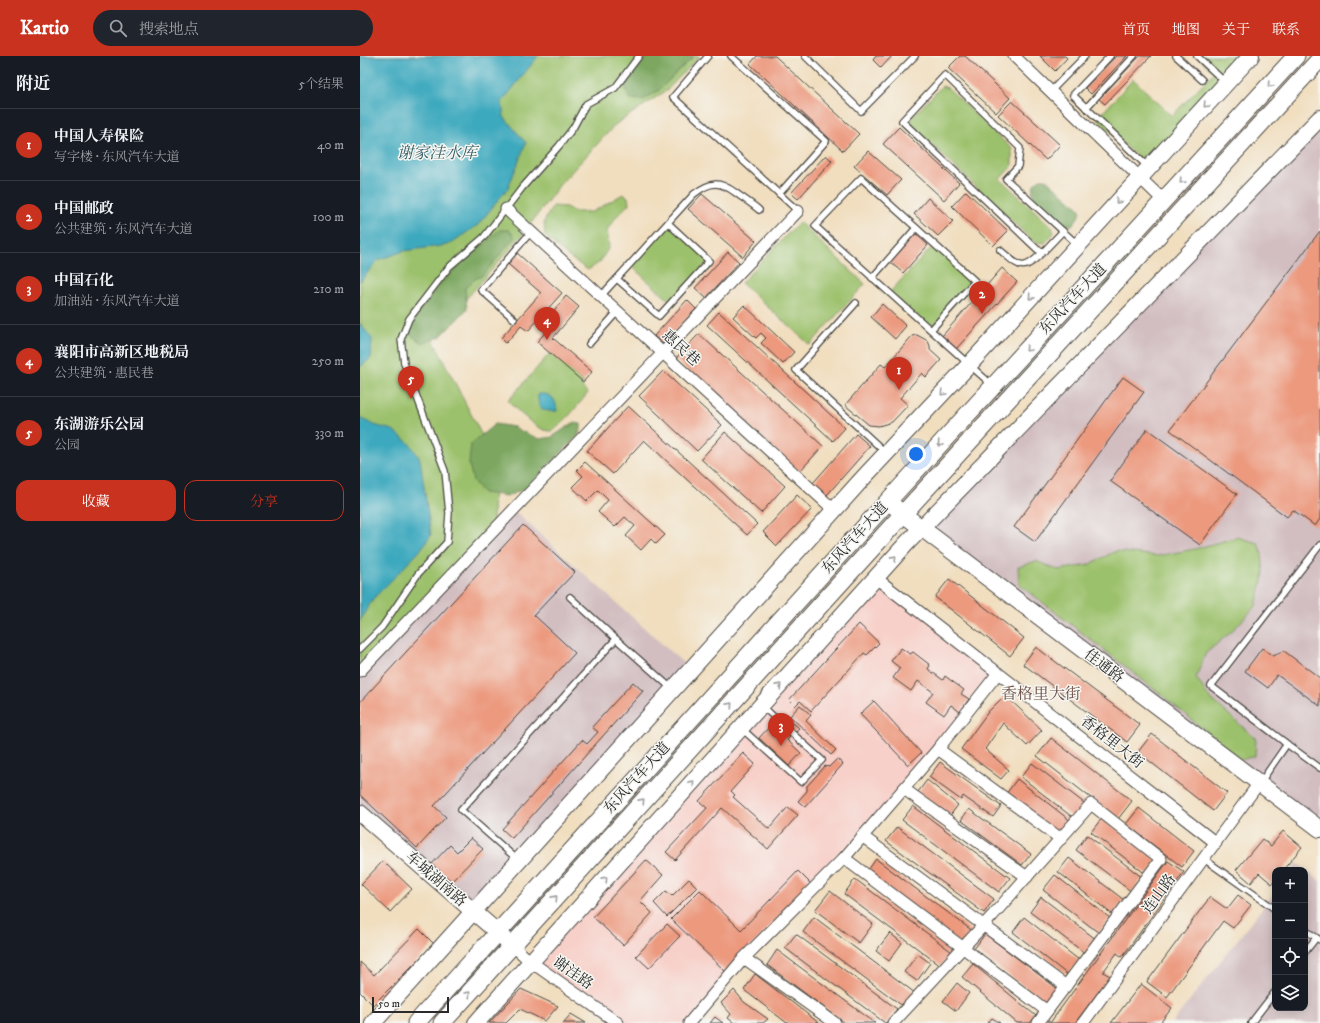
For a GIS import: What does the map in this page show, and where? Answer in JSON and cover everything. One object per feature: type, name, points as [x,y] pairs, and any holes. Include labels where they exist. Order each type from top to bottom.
[{"type":"main road","name":"东风汽车大道","points":[[416,1023],[888,501],[1296,56]]},
{"type":"main road","name":"东风汽车大道","points":[[442,1023],[902,514],[1320,59]]},
{"type":"street","points":[[1014,56],[1064,104],[1144,173],[1164,201]]},
{"type":"street","points":[[373,1023],[834,510],[969,365],[1251,56]]},
{"type":"street","points":[[476,1023],[922,528],[1320,118]]},
{"type":"street","name":"惠民巷","points":[[506,209],[834,510]]},
{"type":"street","points":[[360,671],[798,211]]},
{"type":"street","name":"佳通路","points":[[888,501],[902,514],[1320,829]]},
{"type":"street","name":"香格里大街","points":[[876,578],[1216,843]]},
{"type":"street","points":[[689,1023],[744,958],[844,858],[938,749],[998,673]]},
{"type":"street","points":[[938,749],[1061,839]]},
{"type":"street","name":"连山路","points":[[1084,1023],[1259,783]]},
{"type":"street","points":[[904,789],[1027,876]]},
{"type":"street","points":[[893,1023],[984,925],[1091,804],[1161,859],[1038,1023]]},
{"type":"street","name":"车城湖南路","points":[[360,813],[512,945]]},
{"type":"street","points":[[862,836],[1066,986]]},
{"type":"street","points":[[844,858],[1048,1011]]},
{"type":"street","name":"谢洼路","points":[[512,945],[531,962],[618,1023]]},
{"type":"street","points":[[744,958],[835,1023]]},
{"type":"lane","points":[[360,649],[382,628],[418,574],[447,542],[449,513],[445,471],[404,363],[401,339],[409,319],[449,267],[484,237],[522,188],[564,140],[573,128],[586,104],[615,88],[639,56]]},
{"type":"lane","points":[[708,56],[673,97],[798,211]]},
{"type":"lane","points":[[731,56],[826,141],[779,194]]},
{"type":"lane","points":[[805,56],[861,111],[915,56]]},
{"type":"lane","points":[[1051,91],[1085,56]]},
{"type":"lane","points":[[1064,104],[1110,56]]},
{"type":"lane","points":[[1086,108],[1134,56]]},
{"type":"lane","points":[[1176,56],[1202,80]]},
{"type":"lane","points":[[1197,56],[1227,83]]},
{"type":"lane","points":[[1044,251],[1038,250],[902,121],[945,75],[1020,148],[1018,166],[1006,179],[1078,245]]},
{"type":"lane","points":[[1072,96],[1086,108],[1144,173]]},
{"type":"lane","points":[[931,330],[975,281],[861,178],[815,226],[993,387]]},
{"type":"lane","points":[[601,296],[694,194],[702,188],[712,184],[725,186],[760,210]]},
{"type":"lane","points":[[617,278],[659,316],[709,261],[668,223]]},
{"type":"lane","points":[[872,278],[916,228]]},
{"type":"lane","points":[[1000,250],[1016,264],[1025,266],[1032,263],[1063,231]]},
{"type":"lane","points":[[514,319],[481,290],[531,232]]},
{"type":"lane","points":[[856,303],[796,370],[887,453]]},
{"type":"lane","points":[[589,344],[618,311]]},
{"type":"lane","points":[[1320,545],[1210,686],[1320,768]]},
{"type":"lane","points":[[570,597],[673,690]]},
{"type":"lane","points":[[519,861],[460,810],[616,639]]},
{"type":"lane","points":[[741,728],[801,782],[822,760],[761,706]]},
{"type":"lane","points":[[1259,783],[1287,744],[1284,742]]},
{"type":"lane","points":[[1204,859],[1272,907]]},
{"type":"lane","points":[[1308,932],[1318,939],[1308,949]]},
{"type":"lane","points":[[1251,1023],[1272,996]]},
{"type":"shaded area","points":[[1320,118],[1320,829],[922,528]]},
{"type":"shaded area","points":[[513,510],[691,670],[473,912],[360,813],[360,671]]},
{"type":"shaded area","points":[[876,578],[998,673],[938,749],[689,1023],[618,1023],[531,962]]},
{"type":"shaded area","points":[[1297,863],[1302,867],[1294,867]]},
{"type":"shaded area","points":[[1308,872],[1320,881],[1320,1023],[1172,1023],[1272,896],[1272,1011],[1308,1011]]},
{"type":"green space","points":[[360,56],[700,56],[667,90],[616,124],[561,183],[523,234],[432,338],[494,459],[493,531],[360,671]]},
{"type":"green space","points":[[648,56],[694,56],[658,91],[643,100],[630,99],[625,88],[633,74]]},
{"type":"green space","points":[[1197,56],[1251,56],[1149,168],[1097,119],[1133,79],[1172,116],[1214,72]]},
{"type":"green space","points":[[942,86],[948,88],[1012,149],[1012,166],[1000,179],[1052,227],[1054,233],[1045,243],[1034,242],[912,126],[911,118]]},
{"type":"green space","points":[[1040,179],[1046,179],[1079,208],[1081,212],[1072,225],[1062,226],[1035,200],[1032,193],[1034,184]]},
{"type":"green space","points":[[623,194],[628,197],[629,204],[616,217],[607,230],[609,247],[600,262],[588,270],[566,255],[545,236],[544,221],[553,206],[566,207],[575,212],[592,212]]},
{"type":"green space","points":[[799,222],[865,284],[810,345],[741,283]]},
{"type":"green space","points":[[668,223],[709,261],[671,302],[630,265]]},
{"type":"green space","points":[[499,230],[509,230],[515,237],[482,276],[475,279],[465,288],[467,309],[440,337],[422,343],[411,335],[410,324],[441,283]]},
{"type":"green space","points":[[934,245],[975,281],[931,330],[889,293]]},
{"type":"green space","points":[[550,353],[583,382],[582,387],[588,393],[565,420],[551,431],[540,428],[534,424],[508,401]]},
{"type":"green space","points":[[573,423],[581,424],[581,429],[578,436],[526,488],[508,496],[483,493],[473,481],[469,464],[471,444],[495,424],[514,427],[540,439],[552,437]]},
{"type":"green space","points":[[1237,537],[1258,543],[1262,554],[1264,573],[1256,606],[1231,632],[1206,653],[1196,677],[1208,696],[1256,739],[1255,756],[1241,760],[1154,689],[1019,584],[1018,567],[1036,561],[1058,570],[1088,565],[1116,551],[1157,556],[1195,549]]},
{"type":"water","name":"谢家洼水库","points":[[360,56],[538,56],[502,102],[504,117],[526,143],[508,188],[478,225],[448,245],[404,251],[378,260],[360,282]]},
{"type":"water","points":[[360,323],[372,339],[371,358],[360,367]]},
{"type":"water","points":[[538,394],[546,394],[552,397],[557,411],[548,411],[542,408],[539,403]]},
{"type":"water","points":[[360,418],[374,425],[393,430],[410,444],[420,459],[431,535],[419,552],[373,599],[360,620]]},
{"type":"building","points":[[757,56],[775,56],[859,134],[843,151],[750,64]]},
{"type":"building","points":[[876,56],[892,56],[881,68],[873,60]]},
{"type":"building","points":[[960,56],[965,56],[1010,98],[996,113],[948,68]]},
{"type":"building","points":[[1040,56],[1065,56],[1067,58],[1055,71]]},
{"type":"building","points":[[1116,56],[1127,56],[1091,94],[1085,88]]},
{"type":"building","points":[[1140,56],[1151,56],[1105,104],[1099,99]]},
{"type":"building","points":[[1012,101],[1060,145],[1046,160],[998,115]]},
{"type":"building","points":[[899,127],[959,183],[944,200],[883,144]]},
{"type":"building","points":[[868,151],[901,180],[887,195],[854,166]]},
{"type":"building","points":[[826,155],[832,161],[798,199],[791,193]]},
{"type":"building","points":[[966,191],[1008,231],[993,246],[952,206]]},
{"type":"building","points":[[702,194],[756,241],[743,257],[688,209]]},
{"type":"building","points":[[928,198],[953,221],[938,236],[914,214]]},
{"type":"building","points":[[1320,231],[1320,519],[1315,526],[1293,510],[1287,517],[1170,430]]},
{"type":"building","points":[[915,233],[928,245],[903,273],[890,262]]},
{"type":"building","points":[[728,252],[739,262],[706,298],[695,288]]},
{"type":"building","points":[[517,253],[562,293],[528,331],[521,326],[506,343],[501,338],[541,293],[508,264]]},
{"type":"building","points":[[1002,268],[1017,282],[956,349],[942,336]]},
{"type":"building","points":[[566,296],[579,307],[553,338],[592,372],[583,382],[537,342],[550,327],[544,322]]},
{"type":"building","points":[[687,300],[696,309],[663,344],[654,336]]},
{"type":"building","points":[[882,304],[906,326],[895,339],[871,317]]},
{"type":"building","points":[[744,305],[794,352],[783,364],[761,343],[766,338],[761,333],[756,338],[733,317]]},
{"type":"building","points":[[719,312],[845,428],[833,441],[707,325]]},
{"type":"building","points":[[699,334],[823,446],[799,472],[675,359]]},
{"type":"building","points":[[917,335],[928,341],[930,350],[941,360],[926,377],[922,373],[900,398],[908,405],[892,422],[879,426],[869,425],[845,405],[881,364],[885,367],[912,336]]},
{"type":"building","points":[[663,371],[722,425],[697,451],[639,396]]},
{"type":"building","points":[[1123,377],[1144,392],[1035,542],[1014,527]]},
{"type":"building","points":[[628,406],[757,524],[747,535],[644,440],[613,474],[587,451]]},
{"type":"building","points":[[1147,429],[1237,494],[1200,545],[1110,481]]},
{"type":"building","points":[[725,432],[785,486],[761,513],[701,459]]},
{"type":"building","points":[[856,434],[870,446],[827,495],[813,483]]},
{"type":"building","points":[[585,462],[665,535],[656,544],[651,539],[641,550],[626,536],[635,526],[625,517],[615,527],[598,512],[608,500],[598,490],[587,501],[572,487],[583,476],[577,470]]},
{"type":"building","points":[[797,495],[812,509],[777,546],[763,532]]},
{"type":"building","points":[[523,525],[575,572],[534,615],[575,653],[434,806],[446,817],[417,848],[360,795],[360,702]]},
{"type":"building","points":[[949,579],[1024,638],[1010,656],[935,597]]},
{"type":"building","points":[[859,624],[879,643],[867,655],[864,653],[811,711],[800,701],[795,706],[789,700]]},
{"type":"building","points":[[1036,647],[1140,725],[1127,742],[1023,664]]},
{"type":"building","points":[[901,648],[910,654],[913,652],[930,665],[928,669],[943,680],[945,676],[964,690],[961,694],[969,699],[960,712],[951,705],[944,715],[926,702],[933,692],[918,681],[911,691],[893,678],[900,668],[891,661]]},
{"type":"building","points":[[1262,648],[1273,656],[1284,651],[1320,678],[1320,706],[1277,675],[1268,688],[1245,671]]},
{"type":"building","points":[[633,682],[643,691],[512,838],[502,829],[582,740],[587,744],[598,732],[592,727]]},
{"type":"building","points":[[1005,695],[1042,730],[1027,746],[1003,723],[985,749],[1009,770],[1001,779],[961,749],[988,712]]},
{"type":"building","points":[[874,701],[921,753],[908,765],[860,714]]},
{"type":"building","points":[[800,705],[811,715],[806,721],[836,750],[831,755],[790,716]]},
{"type":"building","points":[[785,716],[799,728],[787,740],[801,753],[789,766],[759,738],[772,724],[776,727]]},
{"type":"building","points":[[1152,734],[1227,793],[1213,811],[1138,752]]},
{"type":"building","points":[[1051,738],[1132,801],[1118,819],[1037,756]]},
{"type":"building","points":[[743,753],[755,764],[731,791],[735,795],[733,797],[769,829],[788,807],[798,815],[768,849],[722,808],[675,860],[666,852],[707,808],[699,801]]},
{"type":"building","points":[[837,759],[843,764],[805,807],[798,801],[807,791],[807,786],[825,766],[829,767]]},
{"type":"building","points":[[940,762],[1001,806],[993,817],[963,796],[961,800],[929,777]]},
{"type":"building","points":[[1032,763],[1088,806],[1076,820],[1021,777]]},
{"type":"building","points":[[1017,779],[1072,822],[1061,836],[1006,794]]},
{"type":"building","points":[[927,780],[958,805],[949,817],[918,792]]},
{"type":"building","points":[[913,806],[1010,878],[999,892],[902,820]]},
{"type":"building","points":[[1139,808],[1194,851],[1182,867],[1126,824]]},
{"type":"building","points":[[969,809],[1031,854],[1022,865],[961,820]]},
{"type":"building","points":[[1102,818],[1158,861],[1147,875],[1091,832]]},
{"type":"building","points":[[897,827],[994,899],[984,913],[886,841]]},
{"type":"building","points":[[1283,831],[1302,847],[1285,867],[1272,867],[1272,884],[1259,873],[1251,883],[1236,870],[1262,839],[1271,846]]},
{"type":"building","points":[[1087,835],[1143,878],[1132,892],[1076,850]]},
{"type":"building","points":[[471,838],[483,849],[449,884],[430,866],[450,845],[457,852]]},
{"type":"building","points":[[1069,858],[1124,900],[1113,915],[1058,872]]},
{"type":"building","points":[[876,859],[974,932],[963,946],[866,873]]},
{"type":"building","points":[[646,860],[663,875],[640,901],[652,913],[623,945],[593,917]]},
{"type":"building","points":[[383,861],[412,889],[390,912],[361,884]]},
{"type":"building","points":[[1168,861],[1184,872],[1122,957],[1117,953],[1103,972],[1110,976],[1075,1023],[1050,1023]]},
{"type":"building","points":[[798,871],[811,884],[726,972],[671,919],[700,890],[741,930]]},
{"type":"building","points":[[1055,875],[1110,918],[1099,933],[1043,890]]},
{"type":"building","points":[[689,879],[697,887],[667,917],[654,903],[666,891],[672,896]]},
{"type":"building","points":[[855,879],[952,952],[941,966],[844,894]]},
{"type":"building","points":[[830,891],[873,924],[859,943],[815,910]]},
{"type":"building","points":[[1238,895],[1251,905],[1233,928],[1223,921],[1167,997],[1147,982],[1210,897],[1227,909]]},
{"type":"building","points":[[1041,897],[1097,940],[1086,954],[1030,912]]},
{"type":"building","points":[[814,917],[915,993],[904,1007],[803,932]]},
{"type":"building","points":[[1024,917],[1079,960],[1068,975],[1013,932]]},
{"type":"building","points":[[667,924],[680,936],[649,968],[636,956]]},
{"type":"building","points":[[419,929],[434,944],[373,1005],[360,992],[360,962],[374,975]]},
{"type":"building","points":[[890,933],[902,943],[889,961],[876,951]]},
{"type":"building","points":[[796,934],[897,1009],[886,1023],[785,948]]},
{"type":"building","points":[[985,934],[1058,989],[1047,1004],[974,949]]},
{"type":"building","points":[[777,950],[875,1023],[845,1023],[767,965]]},
{"type":"building","points":[[918,954],[930,963],[917,981],[904,972]]},
{"type":"building","points":[[973,964],[1036,1016],[1030,1023],[1017,1023],[962,977]]},
{"type":"building","points":[[755,974],[819,1023],[787,1023],[744,990]]},
{"type":"building","points":[[957,983],[969,993],[956,1011],[943,1001]]},
{"type":"building","points":[[1141,984],[1172,1008],[1160,1023],[1111,1023]]},
{"type":"building","points":[[521,989],[558,1006],[545,1021],[520,1009],[506,1023],[489,1023]]},
{"type":"building","points":[[734,990],[744,1002],[768,1019],[763,1023],[734,1023],[728,1018],[731,1014],[721,1003]]},
{"type":"building","points":[[571,1014],[586,1023],[563,1023]]},
{"type":"building","points":[[715,1017],[723,1023],[710,1023]]},
{"type":"building","points":[[992,1018],[1000,1023],[988,1023]]},
{"type":"building","points":[[1047,1019],[1050,1023],[1044,1023]]},
{"type":"place","name":"中国邮政","points":[[982,314]]},
{"type":"place","name":"襄阳市高新区地税局","points":[[547,340]]},
{"type":"place","name":"中国人寿保险","points":[[899,390]]},
{"type":"place","name":"东湖游乐公园","points":[[411,399]]},
{"type":"place","name":"中国石化","points":[[781,746]]},
{"type":"district","name":"香格里大街","points":[[1041,694]]}]
